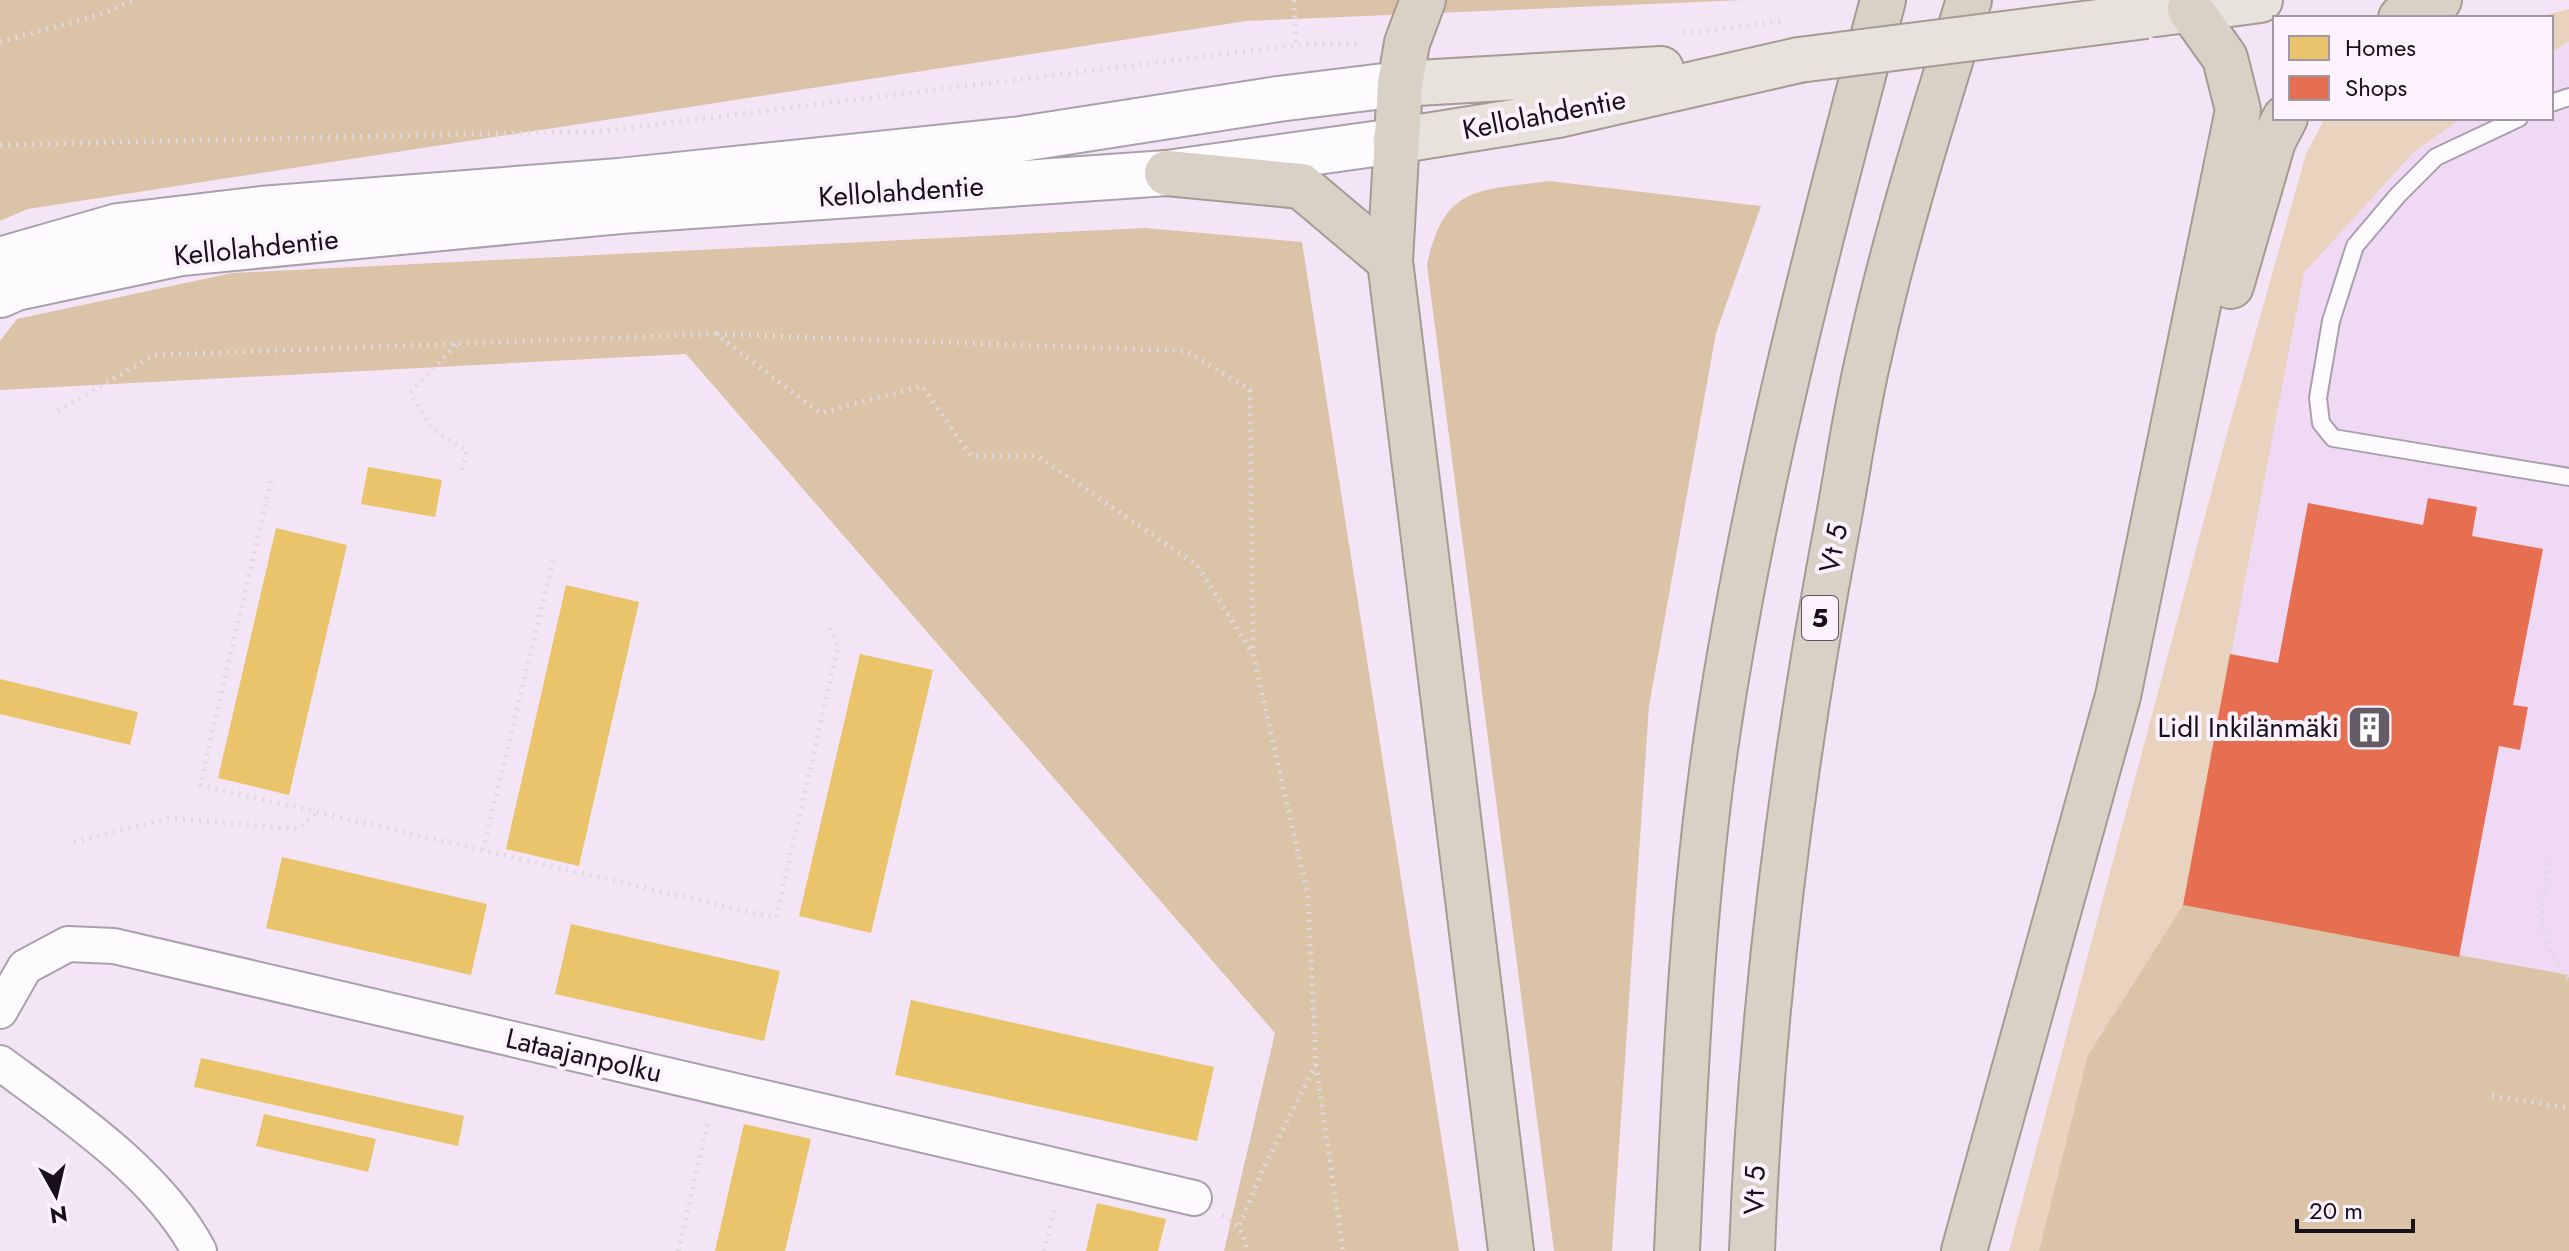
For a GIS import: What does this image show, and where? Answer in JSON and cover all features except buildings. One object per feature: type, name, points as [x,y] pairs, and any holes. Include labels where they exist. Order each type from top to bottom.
[{"type":"highway","points":[[1423,0],[1404,64],[1395,141],[1390,261],[1511,1251]]},
{"type":"highway","points":[[1677,1251],[1689,980],[1718,729],[1772,443],[1883,0]]},
{"type":"highway","name":"Vt 5","points":[[1752,1251],[1757,1118],[1810,669],[1869,351],[1925,144],[1969,0]]},
{"type":"highway","points":[[2405,16],[2439,0]]},
{"type":"highway","points":[[1964,1251],[2118,696],[2238,110],[2225,58],[2190,9]]},
{"type":"highway","points":[[2118,696],[2144,642],[2245,229],[2273,141],[2284,120]]},
{"type":"highway","points":[[1167,173],[1301,186],[1390,261]]},
{"type":"main road","name":"Kellolahdentie","points":[[0,295],[16,288],[181,253],[620,211],[1167,173],[1558,115],[1799,60],[2260,0]]},
{"type":"main road","name":"Kellolahdentie","points":[[0,260],[118,226],[261,209],[619,181],[1005,141],[1278,99],[1404,64],[1799,60]]},
{"type":"street","name":"Lataajanpolku","points":[[0,1011],[25,967],[68,944],[114,946],[1194,1198]]},
{"type":"street","points":[[0,1063],[106,1142],[187,1229],[199,1251]]},
{"type":"lane","points":[[2515,120],[2436,157],[2398,195],[2355,246],[2331,321],[2318,398],[2321,423],[2333,438],[2569,477]]},
{"type":"path","points":[[0,42],[99,15],[134,0]]},
{"type":"path","points":[[1294,0],[1296,45]]},
{"type":"path","points":[[1668,33],[1699,32]]},
{"type":"path","points":[[0,145],[603,131],[1296,45],[1404,64]]},
{"type":"path","points":[[716,334],[820,413],[922,386],[971,456],[1037,456],[1197,565],[1253,654]]},
{"type":"path","points":[[58,411],[154,355],[716,334],[1186,351],[1250,390],[1253,654],[1308,896],[1316,1064],[1343,1251]]},
{"type":"path","points":[[458,343],[410,393],[433,430],[467,450],[461,475]]},
{"type":"path","points":[[271,481],[200,785],[776,918],[838,646],[829,625]]},
{"type":"path","points":[[483,850],[554,557]]},
{"type":"path","points":[[74,842],[169,818],[297,829],[318,812]]},
{"type":"path","points":[[2548,863],[2540,924],[2550,958],[2569,979]]},
{"type":"path","points":[[1239,1227],[1262,1171],[1316,1064]]},
{"type":"path","points":[[678,1251],[717,1086]]},
{"type":"path","points":[[2492,1096],[2569,1108]]},
{"type":"path","points":[[1044,1251],[1065,1168]]},
{"type":"shaded area","points":[[0,0],[1744,0],[1246,21],[28,209],[0,221]]},
{"type":"shaded area","points":[[2569,9],[2569,41],[2553,53],[2553,16],[2542,16]]},
{"type":"shaded area","points":[[2569,41],[2569,975],[2183,905],[2304,273],[2414,152],[2459,120],[2553,120],[2553,53]]},
{"type":"shaded area","points":[[2324,120],[2459,120],[2414,152],[2304,273],[2183,905],[2088,1055],[2039,1251],[2009,1251],[2223,448],[2306,154]]},
{"type":"shaded area","points":[[1549,181],[1761,206],[1716,333],[1649,706],[1612,1251],[1554,1251],[1427,265],[1443,219],[1468,196],[1503,187]]},
{"type":"shaded area","points":[[1145,228],[1302,242],[1459,1251],[1224,1251],[1275,1033],[686,354],[0,390],[0,341],[17,319],[232,273]]},
{"type":"shaded area","points":[[2183,905],[2569,975],[2569,1251],[2039,1251],[2088,1055]]},
{"type":"place","name":"Lidl Inkilänmäki","points":[[2370,727]]}]
